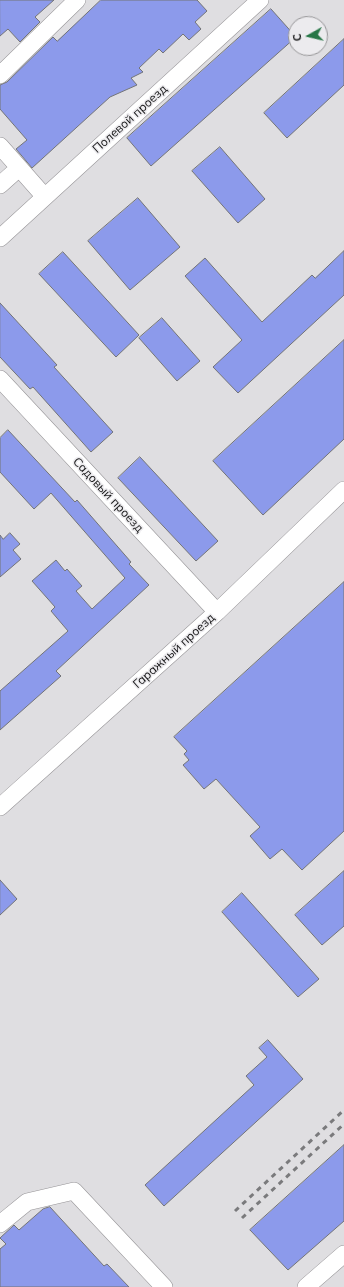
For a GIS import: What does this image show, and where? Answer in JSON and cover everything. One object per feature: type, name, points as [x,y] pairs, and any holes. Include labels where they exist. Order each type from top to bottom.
[{"type":"street","points":[[0,75],[78,0]]},
{"type":"street","name":"Полевой проезд","points":[[0,238],[260,0]]},
{"type":"street","points":[[0,146],[45,197]]},
{"type":"street","points":[[0,185],[19,168]]},
{"type":"street","name":"Садовый проезд","points":[[0,378],[217,612]]},
{"type":"street","name":"Гаражный проезд","points":[[0,807],[217,612],[344,490]]},
{"type":"street","points":[[0,1224],[27,1202],[74,1191],[164,1287]]},
{"type":"street","points":[[306,1287],[344,1254]]},
{"type":"building","points":[[0,0],[54,0],[35,17],[40,22],[20,42],[8,29],[0,36]]},
{"type":"building","points":[[101,0],[197,0],[207,11],[195,22],[201,29],[189,40],[183,34],[163,53],[159,49],[139,68],[143,72],[131,78],[137,85],[110,97],[32,168],[16,149],[27,140],[0,109],[0,85],[7,82],[53,37],[57,41]]},
{"type":"building","points":[[271,9],[288,28],[288,44],[151,166],[127,138]]},
{"type":"building","points":[[344,39],[344,85],[287,138],[264,113],[326,56],[328,56],[328,54]]},
{"type":"building","points":[[220,147],[265,199],[238,223],[192,171]]},
{"type":"building","points":[[138,198],[180,247],[130,290],[88,241]]},
{"type":"building","points":[[344,251],[344,295],[238,393],[213,367],[242,340],[185,276],[205,258],[262,322],[312,275],[315,278]]},
{"type":"building","points":[[63,252],[139,335],[116,357],[39,274]]},
{"type":"building","points":[[0,303],[57,365],[54,367],[113,432],[91,452],[33,387],[30,389],[0,357]]},
{"type":"building","points":[[162,318],[200,361],[177,381],[139,338]]},
{"type":"building","points":[[344,340],[344,439],[263,515],[213,461]]},
{"type":"building","points":[[8,430],[75,502],[77,500],[131,562],[129,564],[149,585],[56,671],[61,676],[0,730],[0,691],[68,631],[51,611],[55,607],[32,581],[56,560],[65,571],[67,569],[82,586],[76,591],[92,609],[125,578],[51,493],[34,509],[0,472],[0,438]]},
{"type":"building","points":[[140,457],[218,541],[196,561],[118,478]]},
{"type":"building","points":[[10,533],[20,544],[13,550],[21,559],[0,577],[0,535],[3,539]]},
{"type":"building","points":[[344,582],[344,831],[302,870],[282,849],[270,859],[250,836],[260,827],[216,779],[204,789],[183,765],[189,760],[184,754],[187,751],[174,737]]},
{"type":"building","points":[[344,871],[344,926],[322,945],[295,915]]},
{"type":"building","points":[[0,880],[17,899],[0,915]]},
{"type":"building","points":[[242,893],[319,979],[298,997],[222,912]]},
{"type":"building","points":[[268,1040],[303,1079],[164,1206],[145,1185],[254,1085],[246,1076],[267,1057],[259,1048]]},
{"type":"building","points":[[344,1145],[344,1221],[288,1270],[250,1230]]},
{"type":"building","points":[[50,1207],[104,1266],[107,1264],[129,1287],[0,1287],[0,1249],[6,1244],[0,1238],[14,1225],[19,1230],[43,1209]]},
{"type":"railway","points":[[235,1211],[344,1110]]},
{"type":"railway","points":[[242,1218],[344,1124]]}]
